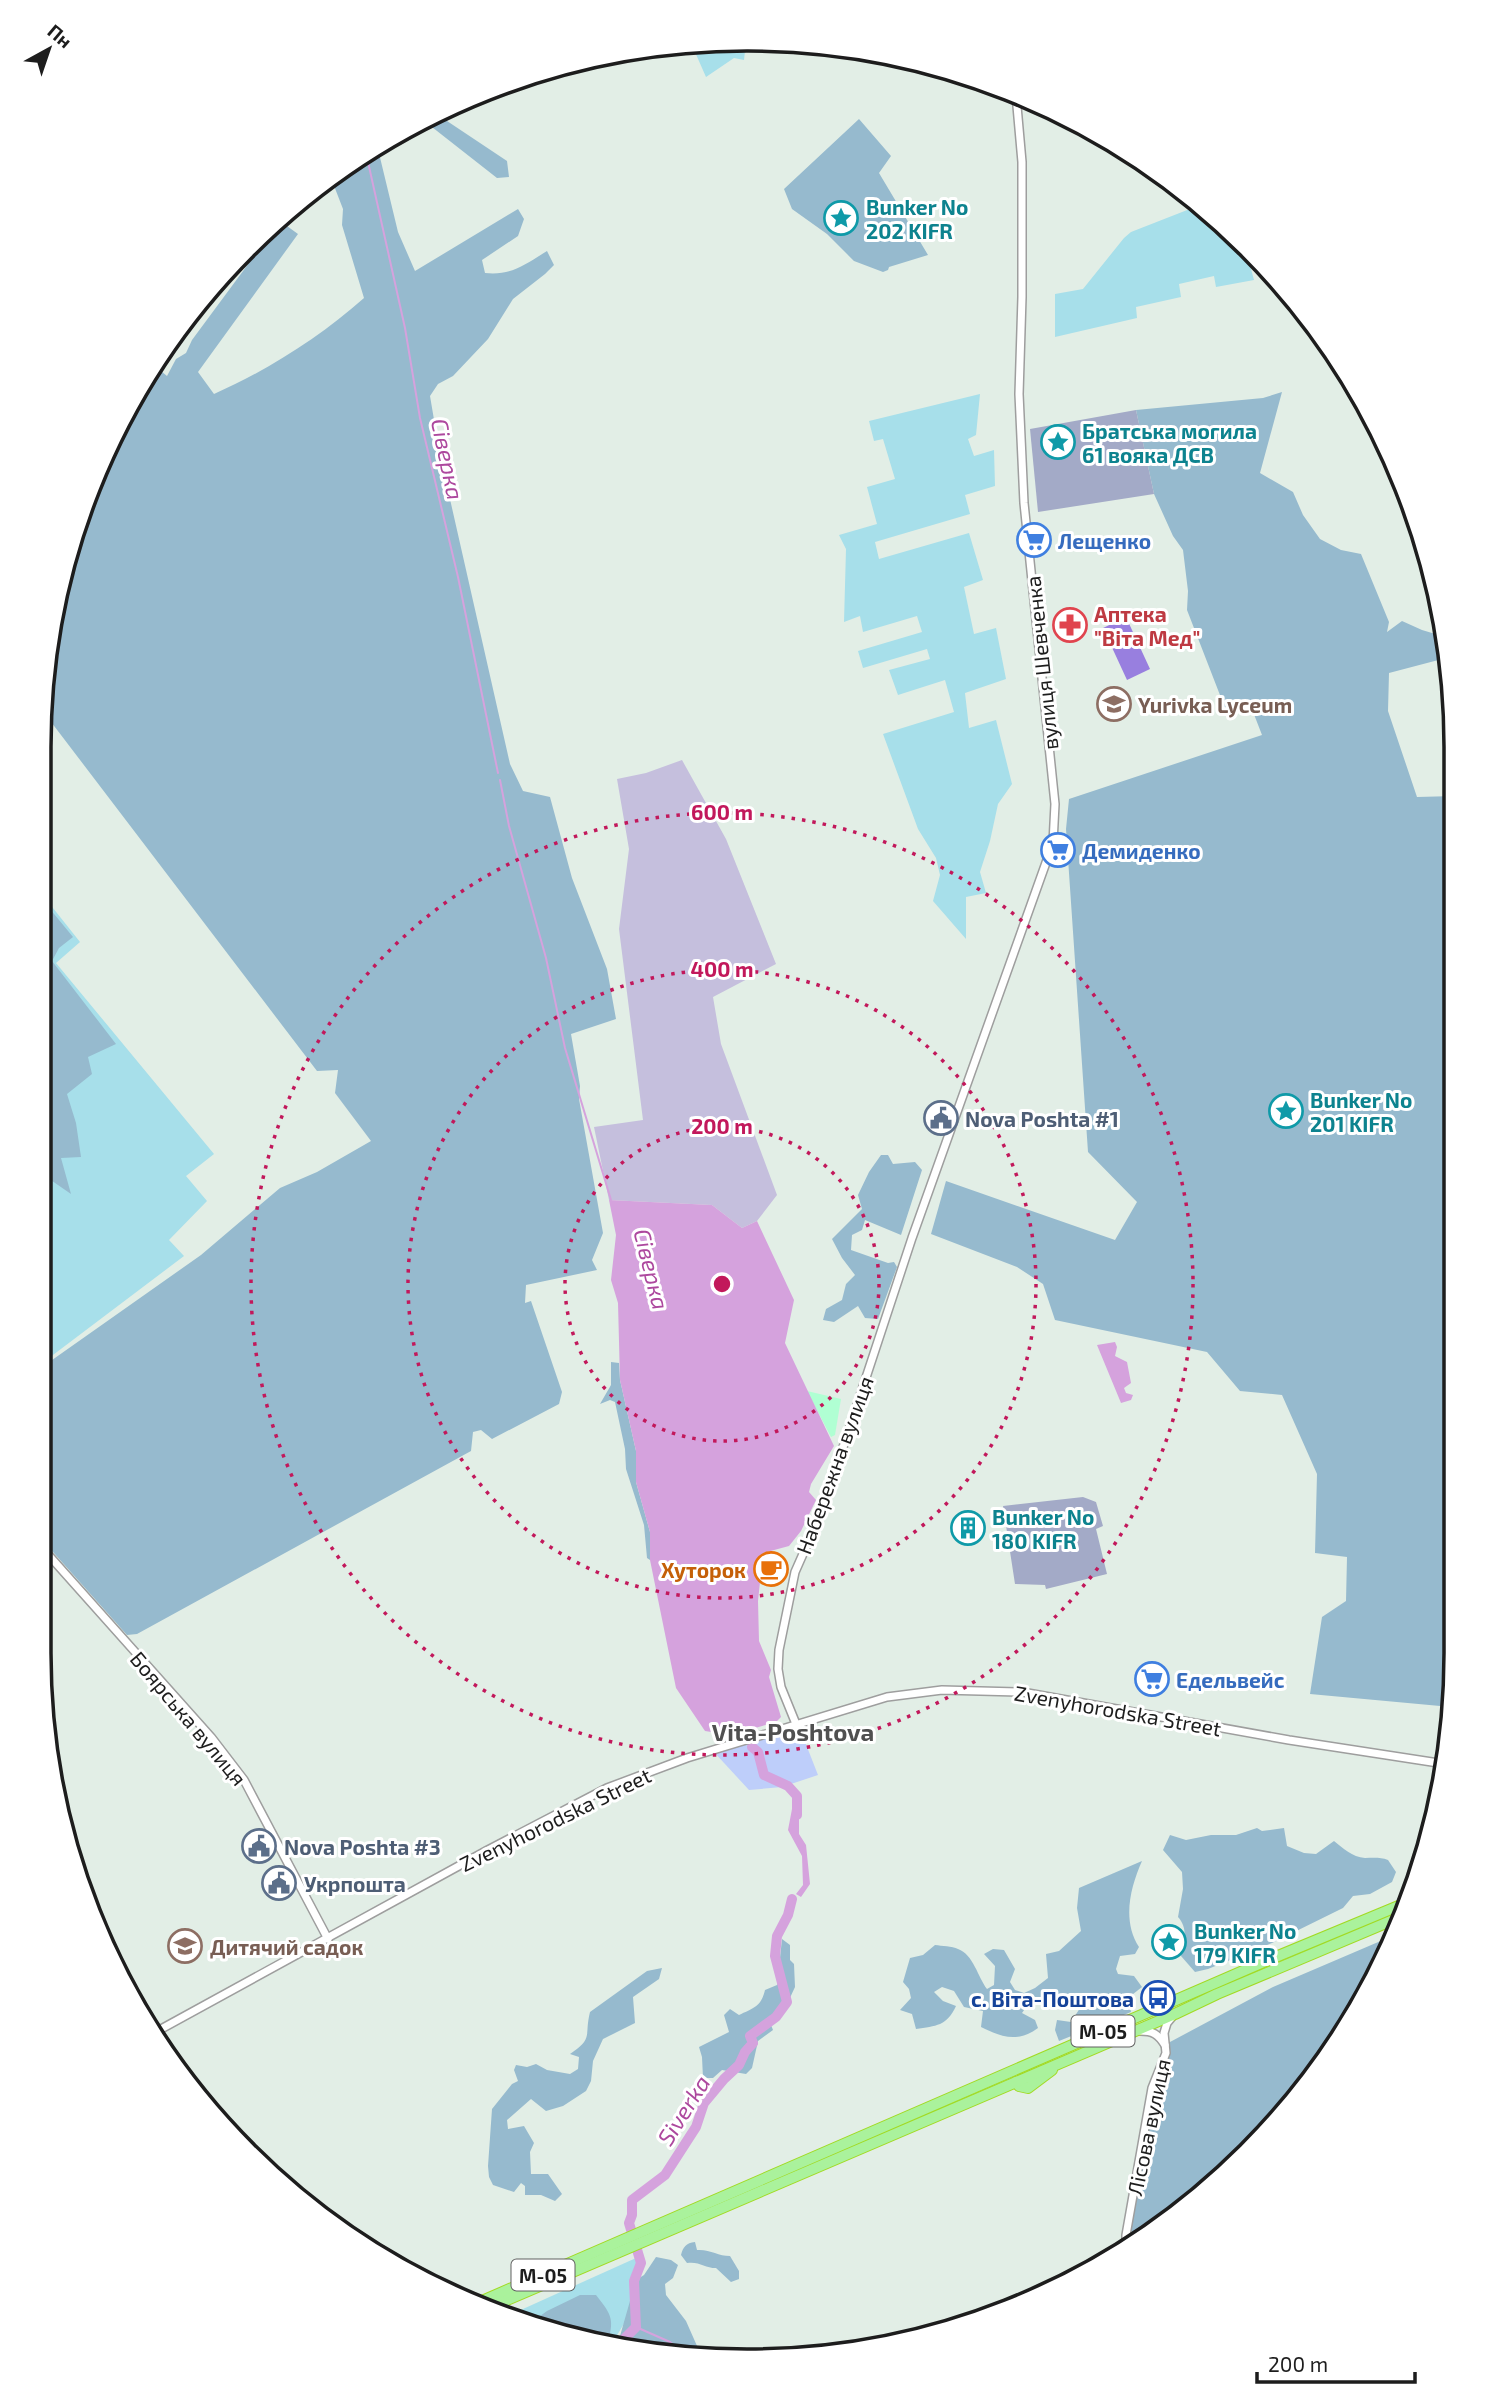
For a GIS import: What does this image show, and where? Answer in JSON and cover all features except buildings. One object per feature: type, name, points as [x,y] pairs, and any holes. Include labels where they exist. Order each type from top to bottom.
[{"type":"highway","name":"М-05","points":[[499,2303],[1051,2053],[1395,1907]]},
{"type":"highway","name":"М-05","points":[[802,2168],[1016,2082],[1019,2086],[1028,2088],[1063,2060],[1390,1921]]},
{"type":"highway","points":[[1016,2082],[1016,2074],[1051,2053]]},
{"type":"highway","name":"М-05","points":[[488,2299],[613,2250]]},
{"type":"street","name":"вулиця Шевченка","points":[[922,1209],[1053,843],[1055,804],[1024,503],[1020,429],[1022,162],[1017,105]]},
{"type":"street","name":"Набережна вулиця","points":[[796,1724],[780,1688],[778,1669],[779,1650],[793,1578],[835,1475],[922,1209]]},
{"type":"street","name":"Боярська вулиця","points":[[51,1558],[211,1737],[244,1780],[328,1939]]},
{"type":"street","name":"Zvenyhorodska Street","points":[[161,2029],[607,1788],[657,1768],[876,1700],[942,1690],[1000,1690],[1044,1695],[1289,1741],[1435,1763]]},
{"type":"street","name":"Лісова вулиця","points":[[1126,2238],[1152,2088],[1166,2053],[1164,2033],[1167,2023],[1175,2014]]},
{"type":"street","points":[[1129,2032],[1153,2032],[1160,2036],[1165,2045]]},
{"type":"shaded area","points":[[745,51],[744,60],[734,58],[706,77],[695,53]]},
{"type":"shaded area","points":[[859,119],[891,156],[879,173],[928,255],[889,267],[883,272],[854,261],[827,234],[792,209],[784,189]]},
{"type":"shaded area","points":[[446,120],[507,161],[509,177],[497,178],[432,127]]},
{"type":"shaded area","points":[[380,156],[398,232],[415,271],[518,209],[524,219],[518,236],[482,260],[485,273],[511,271],[547,251],[554,265],[513,299],[488,339],[453,376],[438,384],[430,396],[440,455],[510,764],[523,791],[550,797],[572,878],[607,969],[616,1019],[571,1034],[580,1086],[579,1099],[603,1233],[592,1260],[597,1270],[526,1285],[525,1303],[531,1301],[562,1392],[559,1404],[492,1439],[481,1430],[473,1432],[471,1451],[137,1634],[127,1635],[51,1550],[51,1361],[201,1255],[280,1188],[317,1172],[371,1141],[335,1093],[338,1070],[317,1071],[52,723],[57,657],[74,567],[88,524],[123,439],[161,371],[167,376],[176,359],[186,353],[192,340],[254,256],[286,226],[298,234],[198,372],[214,394],[293,352],[364,298],[342,225],[343,209],[334,187]]},
{"type":"shaded area","points":[[1189,209],[1250,266],[1254,280],[1216,287],[1214,276],[1179,284],[1181,297],[1136,307],[1137,318],[1055,337],[1055,294],[1083,289],[1131,232]]},
{"type":"shaded area","points":[[1282,392],[1260,473],[1293,492],[1303,515],[1320,539],[1341,550],[1361,554],[1389,622],[1387,632],[1402,621],[1434,634],[1438,657],[1438,660],[1389,673],[1388,711],[1417,797],[1444,796],[1442,1706],[1310,1694],[1322,1617],[1346,1601],[1347,1557],[1315,1553],[1317,1474],[1282,1395],[1240,1391],[1207,1352],[1055,1320],[1043,1284],[1017,1267],[931,1234],[946,1181],[1115,1240],[1137,1202],[1088,1152],[1066,829],[1069,799],[1262,735],[1250,704],[1225,708],[1187,610],[1188,591],[1183,550],[1173,536],[1154,494],[1136,410],[1263,398]]},
{"type":"shaded area","points":[[980,394],[976,435],[968,439],[974,456],[994,450],[995,486],[965,495],[970,514],[875,542],[879,559],[969,533],[983,580],[964,587],[974,634],[996,628],[1006,679],[965,693],[969,728],[996,720],[1012,784],[998,804],[980,872],[986,893],[966,897],[966,939],[933,901],[940,875],[936,858],[918,829],[883,734],[954,712],[945,680],[898,695],[889,670],[930,659],[927,649],[863,668],[858,651],[922,632],[917,616],[863,632],[860,616],[844,622],[846,549],[839,535],[877,524],[867,487],[895,479],[883,439],[874,441],[869,421]]},
{"type":"shaded area","points":[[1136,410],[1154,494],[1038,512],[1030,429]]},
{"type":"shaded area","points":[[1126,617],[1150,669],[1127,680],[1103,628]]},
{"type":"shaded area","points":[[682,760],[726,839],[776,964],[713,997],[721,1044],[777,1195],[757,1221],[742,1228],[712,1205],[609,1200],[594,1127],[643,1120],[619,929],[629,849],[617,779],[646,773]]},
{"type":"shaded area","points":[[51,906],[80,942],[56,963],[214,1154],[186,1176],[207,1201],[169,1240],[184,1256],[51,1356]]},
{"type":"shaded area","points":[[51,910],[73,937],[59,948],[52,961],[116,1044],[88,1057],[92,1074],[67,1094],[76,1123],[81,1157],[61,1158],[71,1194],[51,1180]]},
{"type":"shaded area","points":[[881,1155],[888,1155],[893,1164],[915,1162],[922,1170],[901,1235],[865,1220],[862,1230],[852,1235],[851,1250],[888,1263],[894,1262],[897,1267],[878,1319],[865,1318],[858,1306],[834,1322],[823,1320],[826,1309],[842,1300],[846,1284],[855,1275],[832,1239],[862,1209],[858,1195]]},
{"type":"shaded area","points":[[611,1362],[619,1363],[620,1380],[636,1451],[636,1482],[650,1532],[650,1560],[647,1558],[644,1525],[626,1469],[625,1449],[615,1402],[610,1400],[600,1404],[611,1385]]},
{"type":"shaded area","points":[[1083,1497],[1096,1502],[1103,1526],[1096,1529],[1107,1574],[1046,1589],[1045,1585],[1015,1584],[1003,1506]]},
{"type":"shaded area","points":[[800,1729],[818,1775],[782,1787],[749,1790],[713,1751]]},
{"type":"shaded area","points":[[1257,1828],[1262,1831],[1284,1828],[1287,1846],[1304,1853],[1316,1854],[1334,1841],[1356,1856],[1388,1860],[1396,1872],[1392,1882],[1370,1894],[1353,1896],[1343,1908],[1272,1943],[1195,1972],[1181,1956],[1185,1935],[1178,1917],[1183,1889],[1182,1872],[1163,1850],[1170,1835],[1186,1840],[1211,1835],[1236,1835]]},
{"type":"shaded area","points":[[1142,1861],[1131,1893],[1129,1915],[1139,1947],[1135,1954],[1120,1956],[1116,1969],[1118,1974],[1134,1976],[1142,1987],[1128,1998],[1131,2012],[1059,2041],[1055,2030],[1057,2020],[1071,2022],[1082,2005],[1075,1999],[1053,1998],[1043,2006],[1031,2000],[1022,2013],[1035,2020],[1038,2028],[1016,2037],[1003,2036],[981,2027],[983,2011],[964,2007],[954,1991],[942,1987],[934,1992],[943,2001],[956,2006],[949,2018],[940,2024],[916,2029],[912,2014],[900,2010],[911,1998],[909,1989],[903,1982],[910,1958],[923,1955],[935,1945],[953,1947],[968,1956],[987,1989],[994,1985],[995,1966],[984,1954],[993,1949],[1004,1950],[1015,1969],[1010,1982],[1015,1990],[1024,1993],[1035,1988],[1048,1978],[1046,1954],[1059,1951],[1081,1931],[1077,1908],[1079,1888]]},
{"type":"shaded area","points":[[782,1939],[790,1945],[795,1987],[782,2015],[771,2025],[773,2030],[758,2041],[752,2068],[746,2074],[722,2070],[713,2078],[703,2078],[699,2047],[729,2032],[724,2015],[730,2009],[739,2015],[748,2011],[759,2004],[765,1990],[777,1985],[783,1975],[780,1958]]},
{"type":"shaded area","points":[[1381,1941],[1351,2001],[1327,2040],[1271,2112],[1207,2176],[1128,2236],[1155,2090],[1168,2060],[1170,2042],[1273,1987]]},
{"type":"shaded area","points":[[662,1968],[659,1979],[633,1997],[635,2023],[603,2039],[593,2061],[591,2081],[586,2091],[563,2106],[546,2111],[531,2099],[507,2120],[508,2129],[524,2126],[534,2143],[530,2152],[531,2174],[548,2174],[562,2194],[555,2201],[541,2195],[525,2195],[525,2186],[521,2183],[514,2192],[493,2185],[488,2166],[492,2109],[512,2084],[518,2081],[514,2070],[516,2065],[527,2067],[536,2064],[547,2070],[570,2074],[578,2069],[579,2057],[570,2054],[578,2049],[587,2036],[590,2012],[647,1971]]},
{"type":"shaded area","points":[[695,2242],[697,2250],[730,2256],[739,2271],[739,2279],[731,2282],[716,2268],[687,2263],[681,2255],[682,2252],[687,2244]]},
{"type":"shaded area","points":[[656,2257],[671,2260],[678,2265],[673,2278],[665,2284],[666,2295],[686,2321],[698,2348],[620,2337],[636,2280],[644,2275]]},
{"type":"shaded area","points":[[636,2258],[641,2263],[625,2322],[616,2337],[567,2326],[520,2310]]},
{"type":"shaded area","points":[[580,2295],[596,2295],[608,2311],[611,2321],[609,2335],[539,2317]]},
{"type":"sand","points":[[807,1391],[841,1399],[835,1435],[831,1437]]},
{"type":"water","points":[[609,1200],[712,1205],[742,1228],[757,1221],[794,1300],[785,1343],[834,1446],[811,1484],[809,1492],[816,1500],[801,1531],[789,1546],[763,1553],[758,1601],[759,1641],[771,1670],[769,1677],[781,1717],[776,1722],[730,1735],[705,1731],[676,1688],[650,1560],[650,1532],[636,1482],[636,1451],[620,1380],[618,1303],[611,1280],[616,1235]]},
{"type":"water","points":[[1115,1342],[1115,1356],[1127,1362],[1131,1383],[1124,1388],[1126,1393],[1133,1395],[1131,1400],[1121,1403],[1097,1345]]},
{"type":"water","points":[[799,1803],[802,1804],[799,1834],[806,1845],[810,1884],[801,1897],[796,1894],[803,1885],[802,1856],[788,1830],[792,1809]]},
{"type":"waterway","name":"Сіверка","points":[[368,163],[405,328],[420,418],[458,577],[498,773]]},
{"type":"waterway","name":"Сіверка","points":[[500,780],[509,826],[546,958],[565,1048],[611,1200]]},
{"type":"waterway","name":"Siverka","points":[[752,1747],[758,1752],[764,1775],[788,1786],[797,1796],[797,1815]]},
{"type":"waterway","name":"Siverka","points":[[625,2338],[636,2327],[634,2281],[641,2263],[629,2223],[632,2200],[665,2175],[696,2127],[704,2103],[739,2065],[753,2043],[750,2036],[776,2017],[787,2002],[775,1956],[777,1936],[788,1915],[792,1899]]},
{"type":"waterway","points":[[636,2327],[673,2345]]},
{"type":"place","name":"Bunker No 202 KIFR","points":[[841,218]]},
{"type":"place","name":"Братська могила 61 вояка ДСВ","points":[[1058,442]]},
{"type":"place","name":"Лещенко","points":[[1034,540]]},
{"type":"place","name":"Аптека \"Віта Мед\"","points":[[1070,625]]},
{"type":"place","name":"Yurivka Lyceum","points":[[1114,704]]},
{"type":"place","name":"Демиденко","points":[[1058,850]]},
{"type":"place","name":"Bunker No 201 KIFR","points":[[1286,1111]]},
{"type":"place","name":"Nova Poshta #1","points":[[941,1118]]},
{"type":"place","name":"Bunker No 180 KIFR","points":[[968,1528]]},
{"type":"place","name":"Хуторок","points":[[771,1569]]},
{"type":"place","name":"Едельвейс","points":[[1152,1679]]},
{"type":"place","name":"Nova Poshta #3","points":[[259,1846]]},
{"type":"place","name":"Укрпошта","points":[[279,1883]]},
{"type":"place","name":"Bunker No 179 KIFR","points":[[1169,1942]]},
{"type":"place","name":"Дитячий садок","points":[[185,1946]]},
{"type":"place","name":"с. Віта-Поштова","points":[[1158,1998]]},
{"type":"district","name":"Vita-Poshtova","points":[[793,1731]]}]
